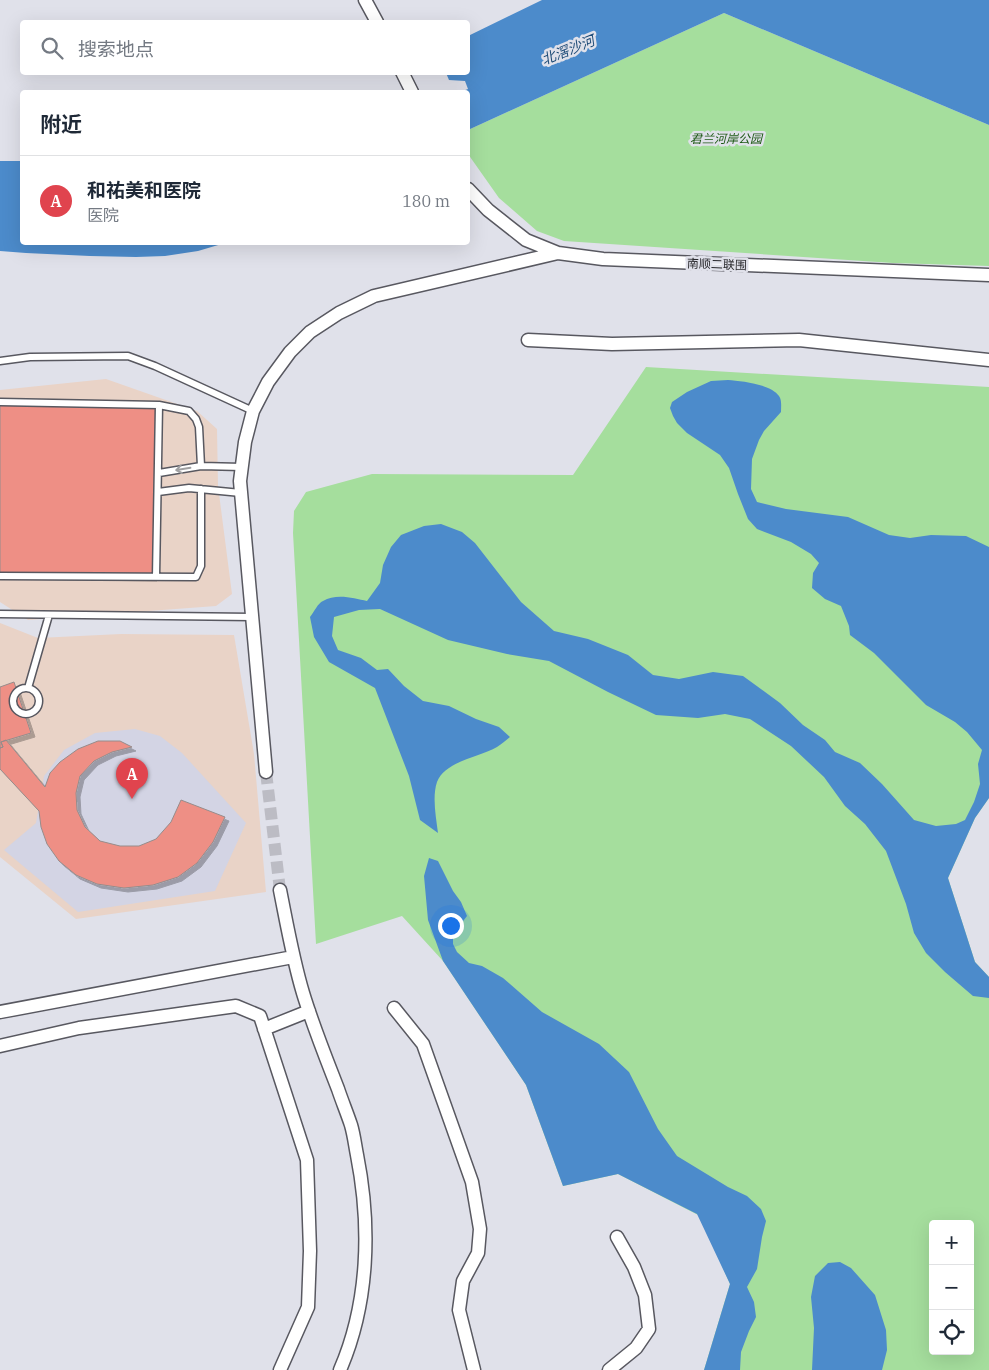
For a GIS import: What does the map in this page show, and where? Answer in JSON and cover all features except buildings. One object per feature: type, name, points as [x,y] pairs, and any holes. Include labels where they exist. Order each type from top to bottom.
[{"type":"street","points":[[365,0],[374,17]]},
{"type":"street","points":[[404,75],[411,90]]},
{"type":"street","name":"南顺二联围","points":[[470,191],[488,210],[526,240],[558,253],[603,259],[989,276]]},
{"type":"street","points":[[266,772],[240,481],[244,442],[253,411],[268,382],[290,352],[310,332],[338,313],[374,296],[558,253]]},
{"type":"street","points":[[528,340],[612,344],[799,340],[989,360]]},
{"type":"street","points":[[280,890],[293,957],[309,1010],[351,1126],[361,1175],[365,1215],[362,1291],[355,1325],[340,1370]]},
{"type":"street","points":[[0,1012],[293,957]]},
{"type":"street","points":[[0,1046],[79,1028],[236,1006],[260,1016],[307,1160],[310,1251],[308,1307],[280,1370]]},
{"type":"street","points":[[394,1008],[423,1044],[472,1182],[480,1229],[478,1253],[463,1280],[459,1310],[474,1370]]},
{"type":"street","points":[[264,1029],[309,1010]]},
{"type":"street","points":[[609,1370],[636,1348],[649,1329],[646,1295],[634,1267],[617,1237]]},
{"type":"lane","points":[[0,361],[30,357],[128,356],[155,366],[253,411]]},
{"type":"lane","points":[[0,402],[159,405],[189,411],[199,426],[201,466]]},
{"type":"lane","points":[[156,577],[159,405]]},
{"type":"lane","points":[[158,473],[201,466],[242,467]]},
{"type":"lane","points":[[158,492],[189,488],[241,493]]},
{"type":"lane","points":[[0,576],[196,577],[201,566],[201,489]]},
{"type":"lane","points":[[0,614],[252,617]]},
{"type":"lane","points":[[28,688],[49,615]]},
{"type":"lane","points":[[21,688],[28,688],[37,693],[40,702],[36,710],[29,714],[21,714],[14,708],[13,699],[21,688]]},
{"type":"shaded area","points":[[106,379],[197,411],[217,429],[218,486],[232,594],[216,606],[28,620],[0,602],[0,390]]},
{"type":"shaded area","points":[[0,623],[38,638],[121,634],[234,635],[254,754],[266,892],[76,919],[0,857]]},
{"type":"shaded area","points":[[135,729],[160,736],[182,753],[246,823],[215,891],[78,912],[4,850],[36,823],[44,776],[64,750],[95,733]]},
{"type":"green space","name":"君兰河岸公园","points":[[724,13],[989,125],[989,266],[893,263],[564,241],[537,231],[499,198],[470,157],[470,129]]},
{"type":"green space","points":[[646,367],[989,387],[989,798],[975,818],[948,878],[975,962],[989,977],[989,1370],[704,1370],[730,1284],[700,1216],[618,1174],[563,1186],[526,1085],[443,961],[402,916],[316,944],[293,533],[294,511],[306,492],[372,474],[573,475]]},
{"type":"water","name":"北滘沙河","points":[[542,0],[989,0],[989,125],[724,13],[470,129],[470,90],[465,90],[468,89],[465,81],[449,80],[447,75],[470,75],[470,35]]},
{"type":"water","points":[[0,161],[20,161],[20,245],[218,245],[198,251],[165,256],[136,257],[0,251]]},
{"type":"water","points":[[728,380],[763,386],[775,392],[781,399],[781,412],[764,431],[752,459],[751,489],[757,502],[786,509],[848,517],[889,535],[910,538],[931,535],[966,536],[989,547],[989,798],[975,818],[948,878],[975,962],[989,977],[989,998],[973,996],[926,953],[914,933],[906,904],[886,851],[865,824],[845,806],[824,777],[791,746],[750,719],[725,714],[698,718],[656,715],[549,661],[507,654],[448,640],[380,609],[359,610],[334,617],[332,636],[338,650],[361,658],[377,670],[388,669],[404,686],[423,701],[449,706],[476,719],[499,727],[510,737],[490,751],[455,764],[441,775],[437,782],[435,794],[438,833],[420,820],[409,776],[375,688],[329,662],[314,637],[310,617],[321,602],[334,597],[367,601],[380,583],[383,565],[391,547],[401,535],[424,526],[441,524],[462,532],[475,543],[521,602],[554,631],[588,639],[628,655],[653,675],[679,679],[713,672],[743,676],[780,703],[803,725],[825,740],[835,752],[860,763],[882,784],[914,820],[936,826],[956,824],[965,820],[980,784],[978,764],[982,750],[967,732],[955,722],[926,705],[874,653],[850,635],[849,626],[841,606],[825,599],[812,588],[813,573],[819,563],[811,554],[791,542],[757,529],[748,519],[729,468],[720,455],[687,433],[673,416],[670,408],[672,402],[687,392],[711,381]]},
{"type":"water","points":[[429,858],[438,861],[467,916],[453,934],[453,944],[457,952],[469,963],[482,966],[503,978],[542,1012],[599,1044],[629,1072],[658,1129],[677,1156],[728,1187],[747,1196],[761,1209],[766,1221],[757,1269],[747,1287],[754,1302],[756,1317],[741,1352],[740,1370],[704,1370],[730,1284],[697,1214],[618,1174],[563,1186],[526,1085],[443,961],[428,920],[424,876]]},
{"type":"water","points":[[840,1262],[851,1268],[875,1295],[886,1330],[887,1350],[882,1370],[812,1370],[814,1328],[811,1297],[815,1276],[828,1263]]},
{"type":"tunnel","points":[[266,772],[280,890]]},
{"type":"place","name":"和祐美和医院","points":[[132,799]]}]
